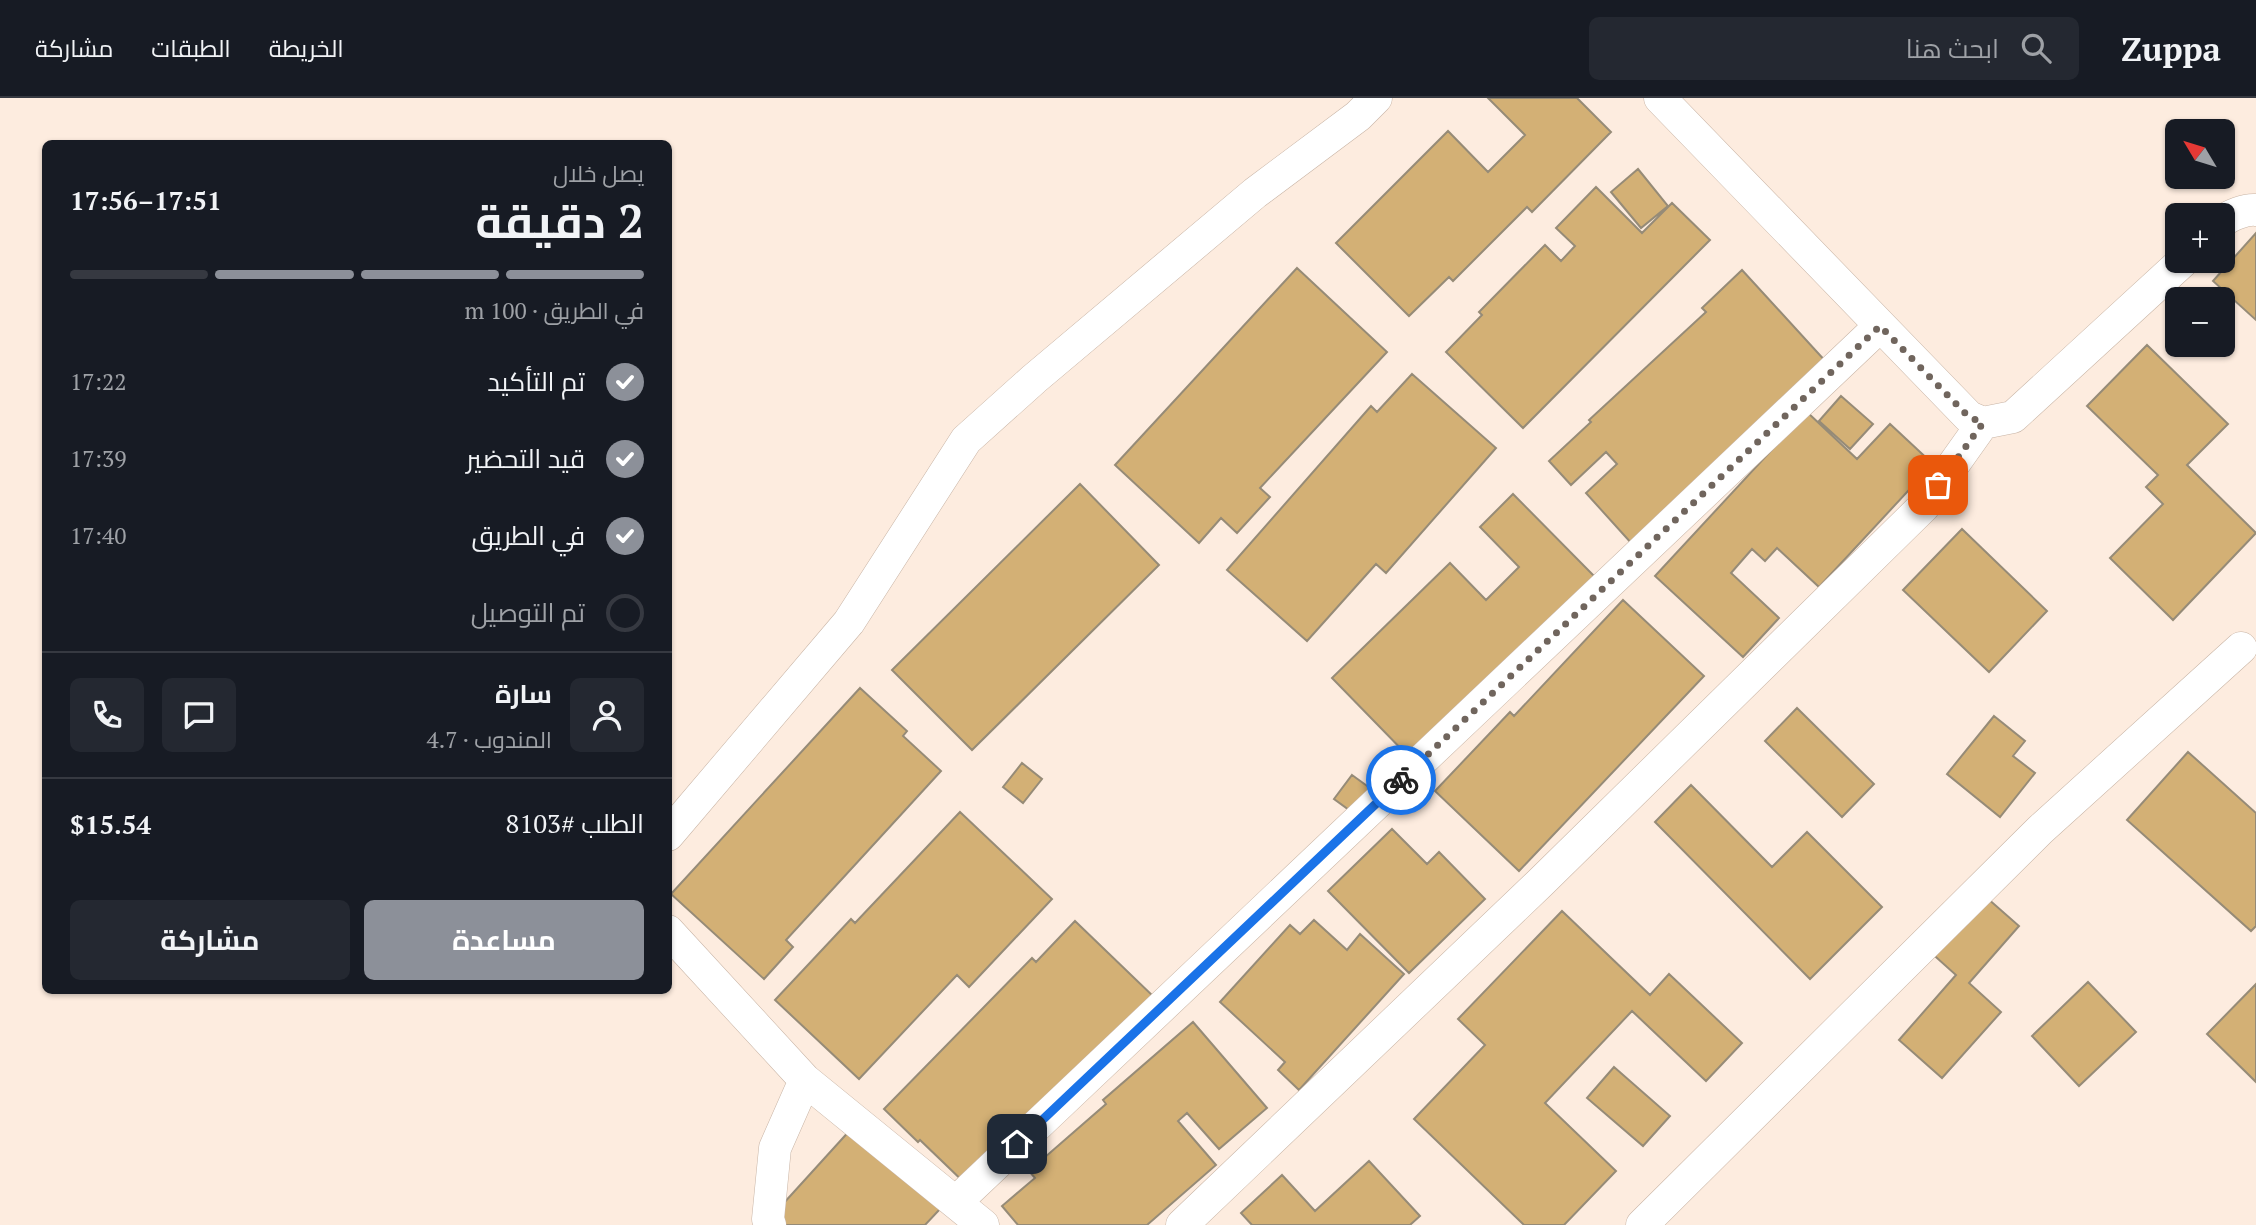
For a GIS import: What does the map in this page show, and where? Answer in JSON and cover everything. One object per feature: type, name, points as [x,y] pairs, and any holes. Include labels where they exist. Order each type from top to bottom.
[{"type":"street","points":[[672,830],[849,622],[967,440],[1034,379],[1255,193],[1358,116],[1376,98]]},
{"type":"street","points":[[1660,98],[1969,417],[1983,423],[2013,417],[2170,273]]},
{"type":"street","points":[[2235,215],[2256,210]]},
{"type":"street","points":[[956,1202],[1880,326]]},
{"type":"street","points":[[1182,1225],[1540,883],[1924,506],[1983,423]]},
{"type":"street","points":[[1642,1225],[2040,830],[2241,649]]},
{"type":"street","points":[[672,935],[806,1080],[983,1225]]},
{"type":"street","points":[[770,1225],[768,1219],[775,1148],[806,1080]]},
{"type":"building","points":[[1488,98],[1577,98],[1611,132],[1532,212],[1527,207],[1453,281],[1449,277],[1409,316],[1336,243],[1448,131],[1488,172],[1525,135]]},
{"type":"building","points":[[1638,169],[1668,206],[1641,228],[1611,192]]},
{"type":"building","points":[[1596,187],[1642,233],[1672,203],[1710,240],[1523,428],[1446,352],[1482,315],[1479,312],[1545,245],[1561,261],[1575,246],[1556,228]]},
{"type":"building","points":[[2256,233],[2256,320],[2235,301],[2235,287],[2220,287],[2213,281],[2220,273],[2235,273],[2235,256]]},
{"type":"building","points":[[1297,268],[1387,352],[1260,488],[1270,497],[1237,533],[1221,518],[1199,543],[1115,465]]},
{"type":"building","points":[[1742,270],[1828,364],[1633,545],[1586,493],[1617,464],[1606,452],[1571,485],[1549,461],[1591,422],[1589,420],[1706,312],[1702,308]]},
{"type":"building","points":[[2147,345],[2228,424],[2187,465],[2256,533],[2173,620],[2110,558],[2163,504],[2146,487],[2158,475],[2087,406]]},
{"type":"building","points":[[1412,374],[1496,448],[1386,573],[1376,564],[1307,641],[1227,570],[1371,406],[1377,412]]},
{"type":"building","points":[[1841,396],[1873,424],[1850,449],[1819,421]]},
{"type":"building","points":[[1807,412],[1857,459],[1890,424],[1933,464],[1819,587],[1777,548],[1765,561],[1752,549],[1731,573],[1779,618],[1743,657],[1655,576]]},
{"type":"building","points":[[1080,484],[1159,565],[972,750],[892,670]]},
{"type":"building","points":[[1513,494],[1598,580],[1413,761],[1332,678],[1450,563],[1486,600],[1519,567],[1480,527]]},
{"type":"building","points":[[1962,529],[2047,611],[1989,672],[1903,590]]},
{"type":"building","points":[[1623,600],[1704,676],[1519,871],[1435,791],[1510,712],[1514,716]]},
{"type":"building","points":[[860,688],[907,731],[903,736],[941,771],[786,940],[793,947],[764,979],[672,893]]},
{"type":"building","points":[[1797,708],[1874,784],[1842,817],[1765,741]]},
{"type":"building","points":[[1994,716],[2025,741],[2013,756],[2035,773],[2000,817],[1947,774]]},
{"type":"building","points":[[2188,752],[2256,813],[2256,926],[2251,931],[2127,820]]},
{"type":"building","points":[[1022,763],[1042,779],[1023,803],[1003,787]]},
{"type":"building","points":[[1352,775],[1374,791],[1356,815],[1334,799]]},
{"type":"building","points":[[1691,785],[1772,867],[1807,832],[1882,907],[1810,979],[1655,822]]},
{"type":"building","points":[[960,812],[1052,899],[969,987],[957,975],[859,1079],[775,1000],[851,919],[855,923]]},
{"type":"building","points":[[1392,829],[1427,864],[1439,852],[1485,899],[1409,973],[1328,891]]},
{"type":"building","points":[[1970,883],[2019,926],[1969,983],[2001,1012],[1942,1078],[1899,1040],[1956,975],[1918,941]]},
{"type":"building","points":[[1562,911],[1650,995],[1669,974],[1742,1043],[1706,1081],[1632,1011],[1545,1103],[1616,1171],[1564,1225],[1524,1225],[1414,1119],[1485,1045],[1458,1019]]},
{"type":"building","points":[[1314,920],[1347,950],[1360,934],[1404,974],[1299,1090],[1278,1070],[1285,1062],[1220,1002],[1290,925],[1300,934]]},
{"type":"building","points":[[1075,921],[1155,998],[971,1189],[884,1109],[1032,958],[1036,962]]},
{"type":"building","points":[[2088,982],[2136,1032],[2079,1086],[2032,1036]]},
{"type":"building","points":[[2256,984],[2256,1082],[2207,1034]]},
{"type":"building","points":[[1193,1022],[1267,1108],[1219,1149],[1187,1113],[1178,1121],[1216,1165],[1147,1225],[1018,1225],[1002,1206],[1035,1178],[1029,1171],[1106,1104],[1103,1100]]},
{"type":"building","points":[[1614,1067],[1670,1116],[1643,1146],[1587,1098]]},
{"type":"building","points":[[852,1128],[940,1209],[925,1225],[781,1225],[772,1216]]},
{"type":"building","points":[[1369,1161],[1420,1216],[1410,1225],[1252,1225],[1241,1213],[1282,1175],[1315,1211]]},
{"type":"way so far","points":[[1401,780],[1880,326],[1969,417],[1983,423],[1938,485]]},
{"type":"route","points":[[1017,1144],[1401,780]]}]
